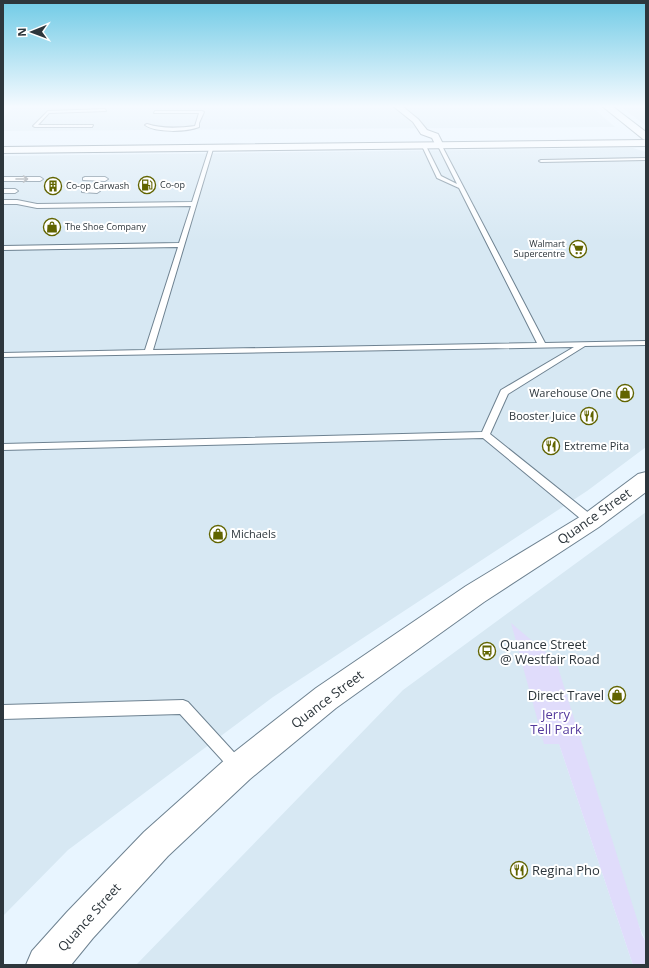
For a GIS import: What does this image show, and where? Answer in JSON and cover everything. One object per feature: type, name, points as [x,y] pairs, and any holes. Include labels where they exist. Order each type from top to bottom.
[{"type":"main road","name":"Quance Street","points":[[46,965],[80,925],[156,844],[239,768],[326,698],[475,594],[591,521],[646,480]]},
{"type":"lane","points":[[148,352],[210,151]]},
{"type":"lane","points":[[426,151],[439,178],[460,187]]},
{"type":"lane","points":[[443,151],[542,344]]},
{"type":"lane","points":[[541,161],[646,159]]},
{"type":"lane","points":[[3,179],[40,179]]},
{"type":"lane","points":[[85,179],[105,179]]},
{"type":"lane","points":[[3,191],[15,191]]},
{"type":"lane","points":[[84,191],[97,191]]},
{"type":"lane","points":[[3,202],[17,202],[37,206],[193,204]]},
{"type":"lane","points":[[3,248],[181,245]]},
{"type":"lane","points":[[485,435],[504,392],[585,343]]},
{"type":"lane","points":[[3,355],[646,343]]},
{"type":"lane","points":[[3,447],[485,435],[591,521]]},
{"type":"lane","points":[[3,712],[183,707],[239,768]]},
{"type":"shaded area","points":[[383,151],[646,152],[646,447],[587,491],[273,697],[68,850],[3,916],[3,156]]},
{"type":"shaded area","points":[[646,512],[646,942],[559,744],[633,965],[136,965],[403,690]]},
{"type":"green space","name":"Jerry Tell Park","points":[[511,623],[556,661],[642,935],[646,942],[646,965],[633,965],[559,744],[544,744]]},
{"type":"place","name":"Co-op","points":[[147,185]]},
{"type":"place","name":"Co-op Carwash","points":[[53,186]]},
{"type":"place","name":"The Shoe Company","points":[[52,227]]},
{"type":"place","name":"Walmart Supercentre","points":[[578,249]]},
{"type":"place","name":"Warehouse One","points":[[625,393]]},
{"type":"place","name":"Booster Juice","points":[[589,416]]},
{"type":"place","name":"Extreme Pita","points":[[551,446]]},
{"type":"place","name":"Michaels","points":[[218,534]]},
{"type":"place","name":"Quance Street @ Westfair Road","points":[[487,651]]},
{"type":"place","name":"Direct Travel","points":[[617,695]]},
{"type":"place","name":"Regina Pho","points":[[519,870]]}]
